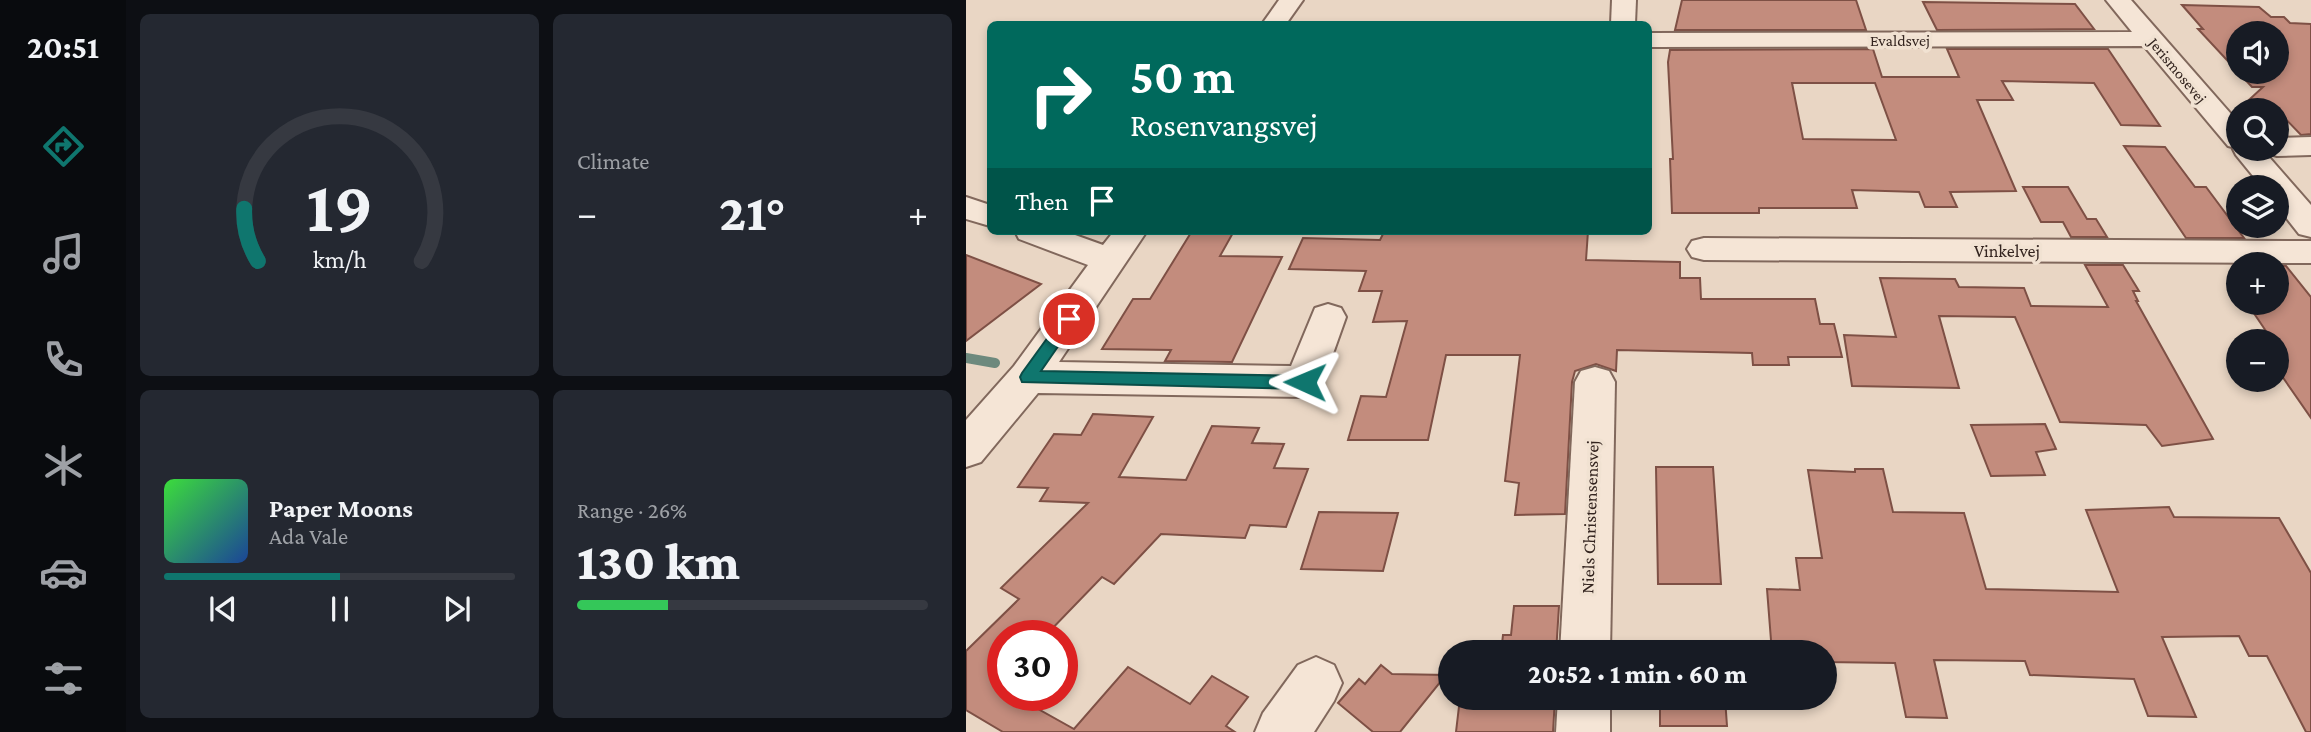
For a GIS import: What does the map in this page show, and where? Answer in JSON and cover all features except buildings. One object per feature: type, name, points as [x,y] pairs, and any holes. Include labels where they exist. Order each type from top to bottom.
[{"type":"street","points":[[1276,21],[1291,0]]},
{"type":"street","points":[[1623,21],[1624,0]]},
{"type":"street","name":"Jerismosevej","points":[[2118,0],[2226,126]]},
{"type":"street","name":"Evaldsvej","points":[[1652,40],[2152,39]]},
{"type":"street","points":[[2289,147],[2311,146]]},
{"type":"street","points":[[2256,161],[2311,226]]},
{"type":"street","points":[[966,207],[987,215]]},
{"type":"street","points":[[966,449],[1028,377],[1121,246],[1055,235]]},
{"type":"street","name":"Vinkelvej","points":[[1704,249],[2311,252]]},
{"type":"street","points":[[1028,377],[1305,382],[1328,317]]},
{"type":"street","name":"Niels Christensensvej","points":[[1585,640],[1595,382]]},
{"type":"street","points":[[1282,732],[1317,683]]},
{"type":"street","points":[[1583,732],[1584,710]]},
{"type":"waterway","points":[[966,358],[995,363]]},
{"type":"route","points":[[1069,319],[1028,377],[1305,382]]}]
